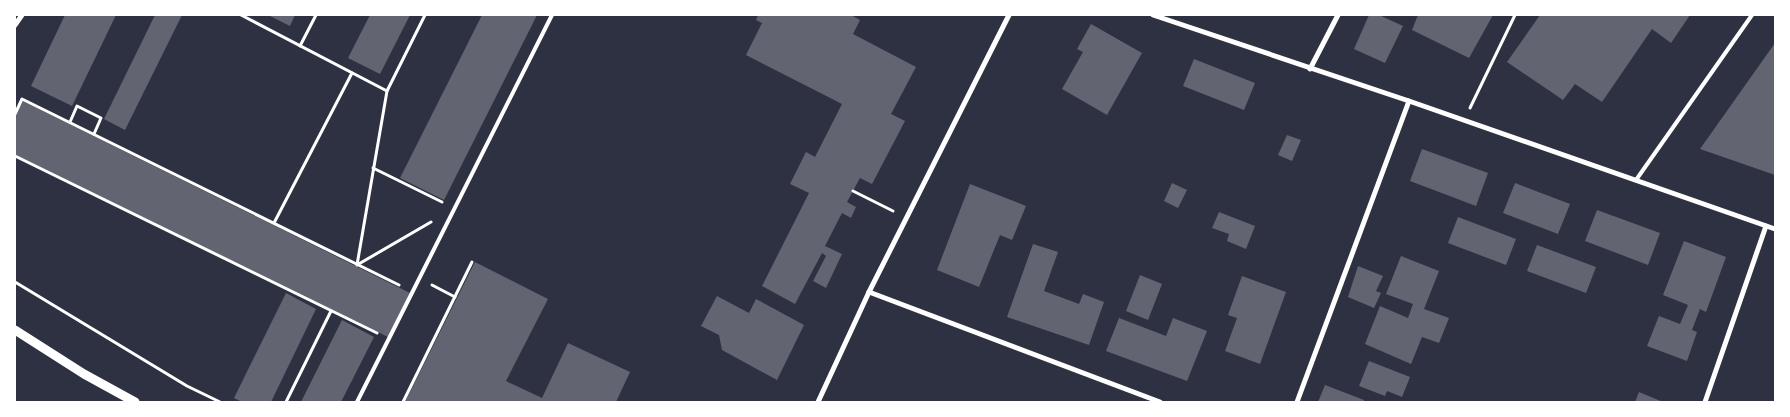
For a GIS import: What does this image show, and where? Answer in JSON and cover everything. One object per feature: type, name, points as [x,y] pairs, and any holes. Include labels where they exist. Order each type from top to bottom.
[{"type":"street","points":[[15,24],[22,15]]},
{"type":"street","points":[[818,402],[870,292],[1009,15]]},
{"type":"street","points":[[1152,15],[1465,120],[1775,229]]},
{"type":"street","points":[[1310,69],[1338,15]]},
{"type":"street","points":[[1297,402],[1409,101]]},
{"type":"street","points":[[1705,402],[1766,226]]},
{"type":"street","points":[[870,292],[1160,402]]},
{"type":"street","points":[[15,330],[84,374],[135,402]]},
{"type":"lane","points":[[357,402],[552,15]]},
{"type":"lane","points":[[1636,180],[1752,15]]},
{"type":"path","points":[[241,15],[387,91]]},
{"type":"path","points":[[300,46],[316,15]]},
{"type":"path","points":[[357,264],[387,91],[426,15]]},
{"type":"path","points":[[1465,120],[1515,15]]},
{"type":"path","points":[[274,223],[352,73]]},
{"type":"path","points":[[15,114],[22,99],[414,292]]},
{"type":"path","points":[[70,122],[77,106],[101,118],[94,134]]},
{"type":"path","points":[[15,156],[389,339]]},
{"type":"path","points":[[373,168],[455,208]]},
{"type":"path","points":[[853,191],[907,218]]},
{"type":"path","points":[[357,264],[455,208]]},
{"type":"path","points":[[403,402],[472,262]]},
{"type":"path","points":[[420,279],[454,297]]},
{"type":"path","points":[[15,282],[187,386],[220,402]]},
{"type":"path","points":[[286,402],[332,311]]},
{"type":"building","points":[[65,15],[116,15],[72,106],[31,86]]},
{"type":"building","points":[[155,15],[182,15],[125,130],[104,119]]},
{"type":"building","points":[[268,15],[295,15],[290,26]]},
{"type":"building","points":[[370,15],[410,15],[380,74],[348,58]]},
{"type":"building","points":[[482,15],[537,15],[444,200],[400,178]]},
{"type":"building","points":[[758,15],[851,15],[860,20],[853,34],[916,67],[891,114],[905,121],[872,184],[860,178],[847,202],[856,207],[851,218],[842,213],[825,246],[842,254],[826,288],[813,281],[826,256],[822,253],[795,304],[762,286],[809,193],[790,184],[806,152],[815,157],[842,104],[746,55],[762,23],[756,20]]},
{"type":"building","points":[[1369,15],[1379,15],[1403,26],[1385,63],[1354,49]]},
{"type":"building","points":[[1418,15],[1493,15],[1469,58],[1412,30]]},
{"type":"building","points":[[1540,15],[1690,15],[1671,43],[1652,29],[1602,102],[1575,84],[1563,100],[1507,62]]},
{"type":"building","points":[[1091,24],[1142,53],[1107,115],[1062,89],[1083,52],[1077,49]]},
{"type":"building","points":[[1775,43],[1775,175],[1700,149]]},
{"type":"building","points":[[1194,59],[1255,83],[1244,110],[1183,86]]},
{"type":"building","points":[[23,101],[410,293],[388,337],[15,155],[15,116]]},
{"type":"building","points":[[1287,135],[1301,140],[1292,161],[1278,155]]},
{"type":"building","points":[[1422,149],[1488,173],[1476,206],[1410,181]]},
{"type":"building","points":[[1172,183],[1187,190],[1178,208],[1164,201]]},
{"type":"building","points":[[1515,183],[1570,204],[1558,234],[1503,213]]},
{"type":"building","points":[[970,184],[1026,206],[1012,240],[1000,235],[979,287],[937,270]]},
{"type":"building","points":[[1597,210],[1660,233],[1648,265],[1585,241]]},
{"type":"building","points":[[1219,212],[1255,226],[1246,249],[1227,241],[1229,234],[1212,228]]},
{"type":"building","points":[[1458,217],[1516,239],[1506,265],[1448,243]]},
{"type":"building","points":[[1684,241],[1726,257],[1706,312],[1700,309],[1692,330],[1697,332],[1687,361],[1647,346],[1659,316],[1680,324],[1688,305],[1663,295]]},
{"type":"building","points":[[1033,244],[1058,252],[1044,291],[1079,304],[1083,294],[1104,302],[1089,345],[1007,317]]},
{"type":"building","points":[[1537,245],[1596,267],[1586,293],[1527,271]]},
{"type":"building","points":[[1401,256],[1439,271],[1424,309],[1449,318],[1439,343],[1422,337],[1411,364],[1365,344],[1380,306],[1408,318],[1413,304],[1386,294]]},
{"type":"building","points":[[475,262],[548,299],[506,381],[542,398],[568,343],[630,372],[616,402],[405,402]]},
{"type":"building","points":[[1358,266],[1383,276],[1376,291],[1381,293],[1374,308],[1348,297]]},
{"type":"building","points":[[1140,275],[1162,284],[1148,320],[1126,311]]},
{"type":"building","points":[[1242,276],[1286,292],[1260,364],[1225,351],[1237,318],[1228,315]]},
{"type":"building","points":[[286,293],[316,309],[271,402],[242,402],[234,398]]},
{"type":"building","points":[[717,296],[749,313],[756,299],[804,325],[777,380],[722,350],[719,335],[701,326]]},
{"type":"building","points":[[1119,318],[1166,336],[1173,318],[1207,331],[1187,381],[1106,351]]},
{"type":"building","points":[[342,320],[374,337],[341,402],[301,402]]},
{"type":"building","points":[[1369,361],[1410,377],[1402,397],[1387,391],[1385,396],[1359,386]]},
{"type":"building","points":[[1325,385],[1364,400],[1363,402],[1318,402]]},
{"type":"building","points":[[1639,392],[1663,402],[1635,402]]}]
